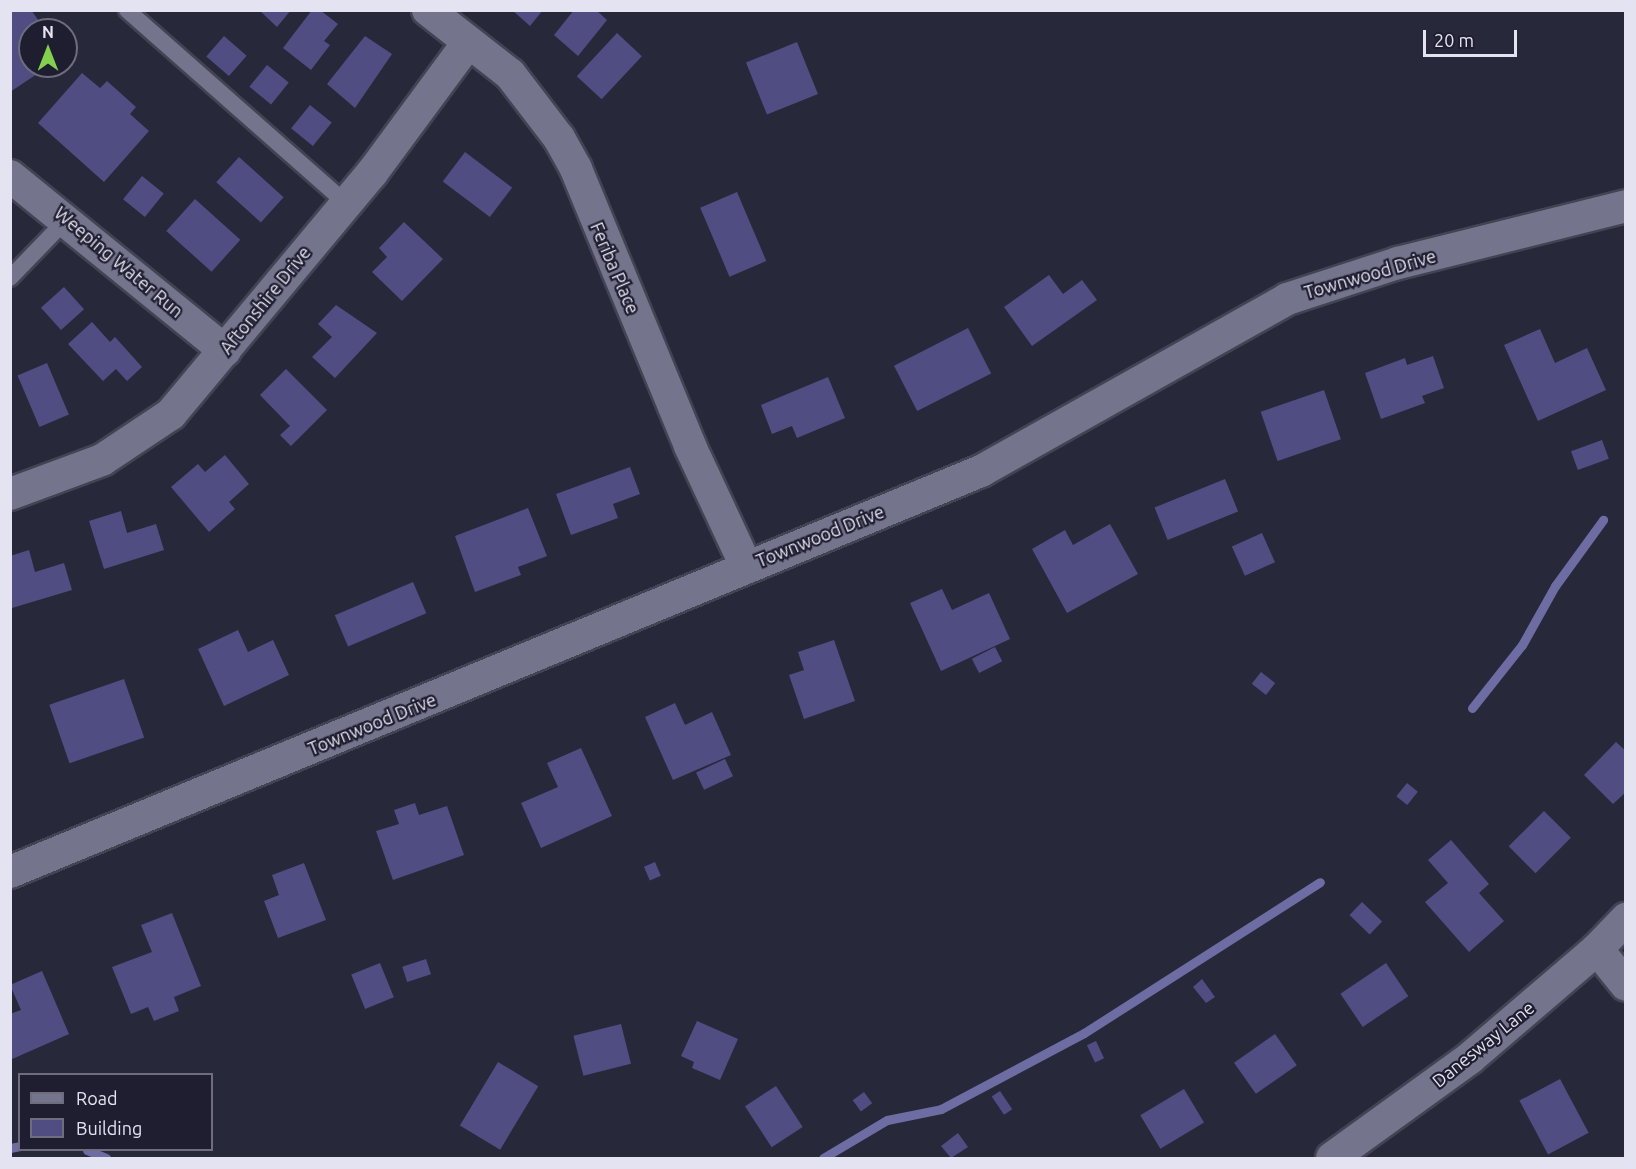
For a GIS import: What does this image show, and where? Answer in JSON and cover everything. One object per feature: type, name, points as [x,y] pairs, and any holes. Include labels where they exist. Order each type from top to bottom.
[{"type":"street","name":"Feriba Place","points":[[428,10],[510,74],[546,119],[576,169],[685,436],[746,566]]},
{"type":"street","name":"Aftonshire Drive","points":[[10,494],[102,460],[138,439],[171,414],[346,203],[468,43]]},
{"type":"street","name":"Weeping Water Run","points":[[10,176],[67,219],[225,351]]},
{"type":"street","name":"Townwood Drive","points":[[10,872],[615,624],[746,566],[981,471],[1287,299],[1398,263],[1626,206]]},
{"type":"street","name":"Danesway Lane","points":[[1332,1158],[1470,1058],[1597,950],[1626,919]]},
{"type":"street","points":[[1597,950],[1626,985]]},
{"type":"lane","points":[[127,10],[346,203]]},
{"type":"lane","points":[[10,278],[67,219]]},
{"type":"building","points":[[10,10],[31,10],[37,18],[18,18],[18,78],[31,78],[10,92]]},
{"type":"building","points":[[259,10],[291,10],[277,27]]},
{"type":"building","points":[[312,10],[320,10],[338,24],[324,41],[330,45],[311,70],[283,48]]},
{"type":"building","points":[[512,10],[543,10],[530,26]]},
{"type":"building","points":[[574,10],[596,10],[607,20],[578,56],[554,35]]},
{"type":"building","points":[[617,33],[642,56],[602,99],[577,76]]},
{"type":"building","points":[[224,36],[247,56],[229,76],[206,56]]},
{"type":"building","points":[[365,36],[392,54],[355,108],[327,84]]},
{"type":"building","points":[[797,42],[818,94],[767,115],[746,63]]},
{"type":"building","points":[[267,65],[289,83],[271,104],[249,87]]},
{"type":"building","points":[[82,73],[100,88],[107,81],[136,107],[130,114],[149,131],[104,182],[38,123]]},
{"type":"building","points":[[310,105],[332,123],[313,146],[291,128]]},
{"type":"building","points":[[465,152],[512,188],[490,217],[443,182]]},
{"type":"building","points":[[239,157],[284,197],[261,222],[216,182]]},
{"type":"building","points":[[142,176],[164,194],[145,217],[123,199]]},
{"type":"building","points":[[737,192],[766,261],[729,277],[700,208]]},
{"type":"building","points":[[195,199],[240,240],[212,272],[166,231]]},
{"type":"building","points":[[404,222],[443,259],[402,301],[372,272],[387,257],[379,248]]},
{"type":"building","points":[[1049,275],[1063,294],[1082,280],[1097,300],[1032,346],[1004,307]]},
{"type":"building","points":[[64,287],[84,309],[61,330],[41,308]]},
{"type":"building","points":[[336,305],[377,333],[335,378],[312,357],[332,337],[318,324]]},
{"type":"building","points":[[92,322],[110,342],[115,337],[142,367],[127,381],[116,369],[103,381],[68,344]]},
{"type":"building","points":[[968,328],[991,373],[917,411],[894,366]]},
{"type":"building","points":[[1540,329],[1555,363],[1587,348],[1606,390],[1538,421],[1504,345]]},
{"type":"building","points":[[1433,356],[1444,388],[1422,396],[1425,403],[1381,419],[1365,373],[1405,358],[1407,365]]},
{"type":"building","points":[[47,363],[69,415],[39,427],[18,376]]},
{"type":"building","points":[[286,369],[327,410],[291,446],[280,435],[290,426],[260,395]]},
{"type":"building","points":[[828,377],[845,418],[797,438],[792,426],[772,434],[761,405]]},
{"type":"building","points":[[1324,390],[1341,439],[1278,461],[1261,412]]},
{"type":"building","points":[[1602,440],[1609,459],[1578,470],[1571,451]]},
{"type":"building","points":[[225,455],[249,484],[229,502],[235,509],[209,532],[171,487],[198,464],[205,472]]},
{"type":"building","points":[[630,467],[640,494],[613,504],[618,518],[571,535],[556,494]]},
{"type":"building","points":[[1225,479],[1238,511],[1168,540],[1155,507]]},
{"type":"building","points":[[528,508],[547,556],[518,567],[521,575],[475,592],[455,536]]},
{"type":"building","points":[[121,511],[127,533],[156,524],[164,550],[104,569],[89,521]]},
{"type":"building","points":[[1110,524],[1138,574],[1067,613],[1032,549],[1065,530],[1073,545]]},
{"type":"building","points":[[1262,533],[1275,562],[1245,576],[1232,546]]},
{"type":"building","points":[[29,550],[35,572],[64,563],[72,590],[12,608],[10,556]]},
{"type":"building","points":[[413,582],[426,613],[348,647],[335,615]]},
{"type":"building","points":[[942,589],[952,610],[989,593],[1010,639],[941,671],[910,603]]},
{"type":"building","points":[[238,630],[248,652],[273,640],[289,675],[224,706],[198,649]]},
{"type":"building","points":[[834,640],[855,701],[804,719],[789,675],[804,670],[798,652]]},
{"type":"building","points":[[995,647],[1002,661],[979,673],[972,659]]},
{"type":"building","points":[[1261,672],[1275,683],[1266,695],[1252,684]]},
{"type":"building","points":[[124,679],[144,738],[69,763],[49,705]]},
{"type":"building","points":[[675,703],[685,725],[712,712],[731,755],[673,780],[645,717]]},
{"type":"building","points":[[1616,742],[1626,751],[1626,792],[1613,804],[1584,775]]},
{"type":"building","points":[[581,748],[612,816],[541,848],[521,803],[558,787],[547,763]]},
{"type":"building","points":[[725,759],[733,776],[704,790],[696,773]]},
{"type":"building","points":[[1407,783],[1418,792],[1407,805],[1396,796]]},
{"type":"building","points":[[415,803],[419,815],[447,806],[464,855],[393,880],[376,831],[399,824],[394,810]]},
{"type":"building","points":[[1544,811],[1571,838],[1536,873],[1509,846]]},
{"type":"building","points":[[1451,840],[1489,884],[1479,893],[1504,921],[1469,952],[1425,902],[1448,883],[1428,860]]},
{"type":"building","points":[[655,862],[661,876],[650,880],[644,867]]},
{"type":"building","points":[[304,863],[326,920],[278,938],[264,901],[279,895],[272,875]]},
{"type":"building","points":[[1362,902],[1382,921],[1370,934],[1349,915]]},
{"type":"building","points":[[172,913],[201,986],[174,997],[179,1011],[154,1021],[148,1007],[131,1014],[112,967],[152,952],[141,925]]},
{"type":"building","points":[[426,959],[431,974],[407,982],[402,967]]},
{"type":"building","points":[[380,963],[394,997],[365,1009],[351,975]]},
{"type":"building","points":[[1386,963],[1408,996],[1363,1027],[1340,994]]},
{"type":"building","points":[[42,971],[69,1034],[10,1060],[10,1014],[21,1010],[10,985]]},
{"type":"building","points":[[1202,979],[1215,997],[1206,1003],[1193,987]]},
{"type":"building","points":[[697,1021],[738,1039],[720,1080],[692,1068],[694,1062],[681,1056]]},
{"type":"building","points":[[621,1024],[631,1064],[583,1076],[573,1036]]},
{"type":"building","points":[[1275,1034],[1297,1065],[1256,1094],[1234,1063]]},
{"type":"building","points":[[1096,1041],[1104,1058],[1095,1062],[1087,1045]]},
{"type":"building","points":[[498,1062],[538,1086],[500,1150],[460,1125]]},
{"type":"building","points":[[1560,1079],[1589,1133],[1548,1154],[1519,1101]]},
{"type":"building","points":[[776,1086],[803,1127],[772,1147],[745,1106]]},
{"type":"building","points":[[1184,1089],[1204,1122],[1160,1149],[1140,1115]]},
{"type":"building","points":[[1000,1091],[1012,1109],[1004,1115],[992,1097]]},
{"type":"building","points":[[864,1092],[872,1103],[861,1112],[853,1100]]},
{"type":"building","points":[[958,1133],[968,1147],[951,1158],[941,1146]]},
{"type":"waterway","points":[[1472,708],[1522,645],[1555,586],[1603,520]]},
{"type":"waterway","points":[[823,1158],[887,1120],[941,1109],[1084,1033],[1320,882]]},
{"type":"waterway","points":[[10,1148],[18,1146]]},
{"type":"waterway","points":[[89,1151],[106,1158]]}]
